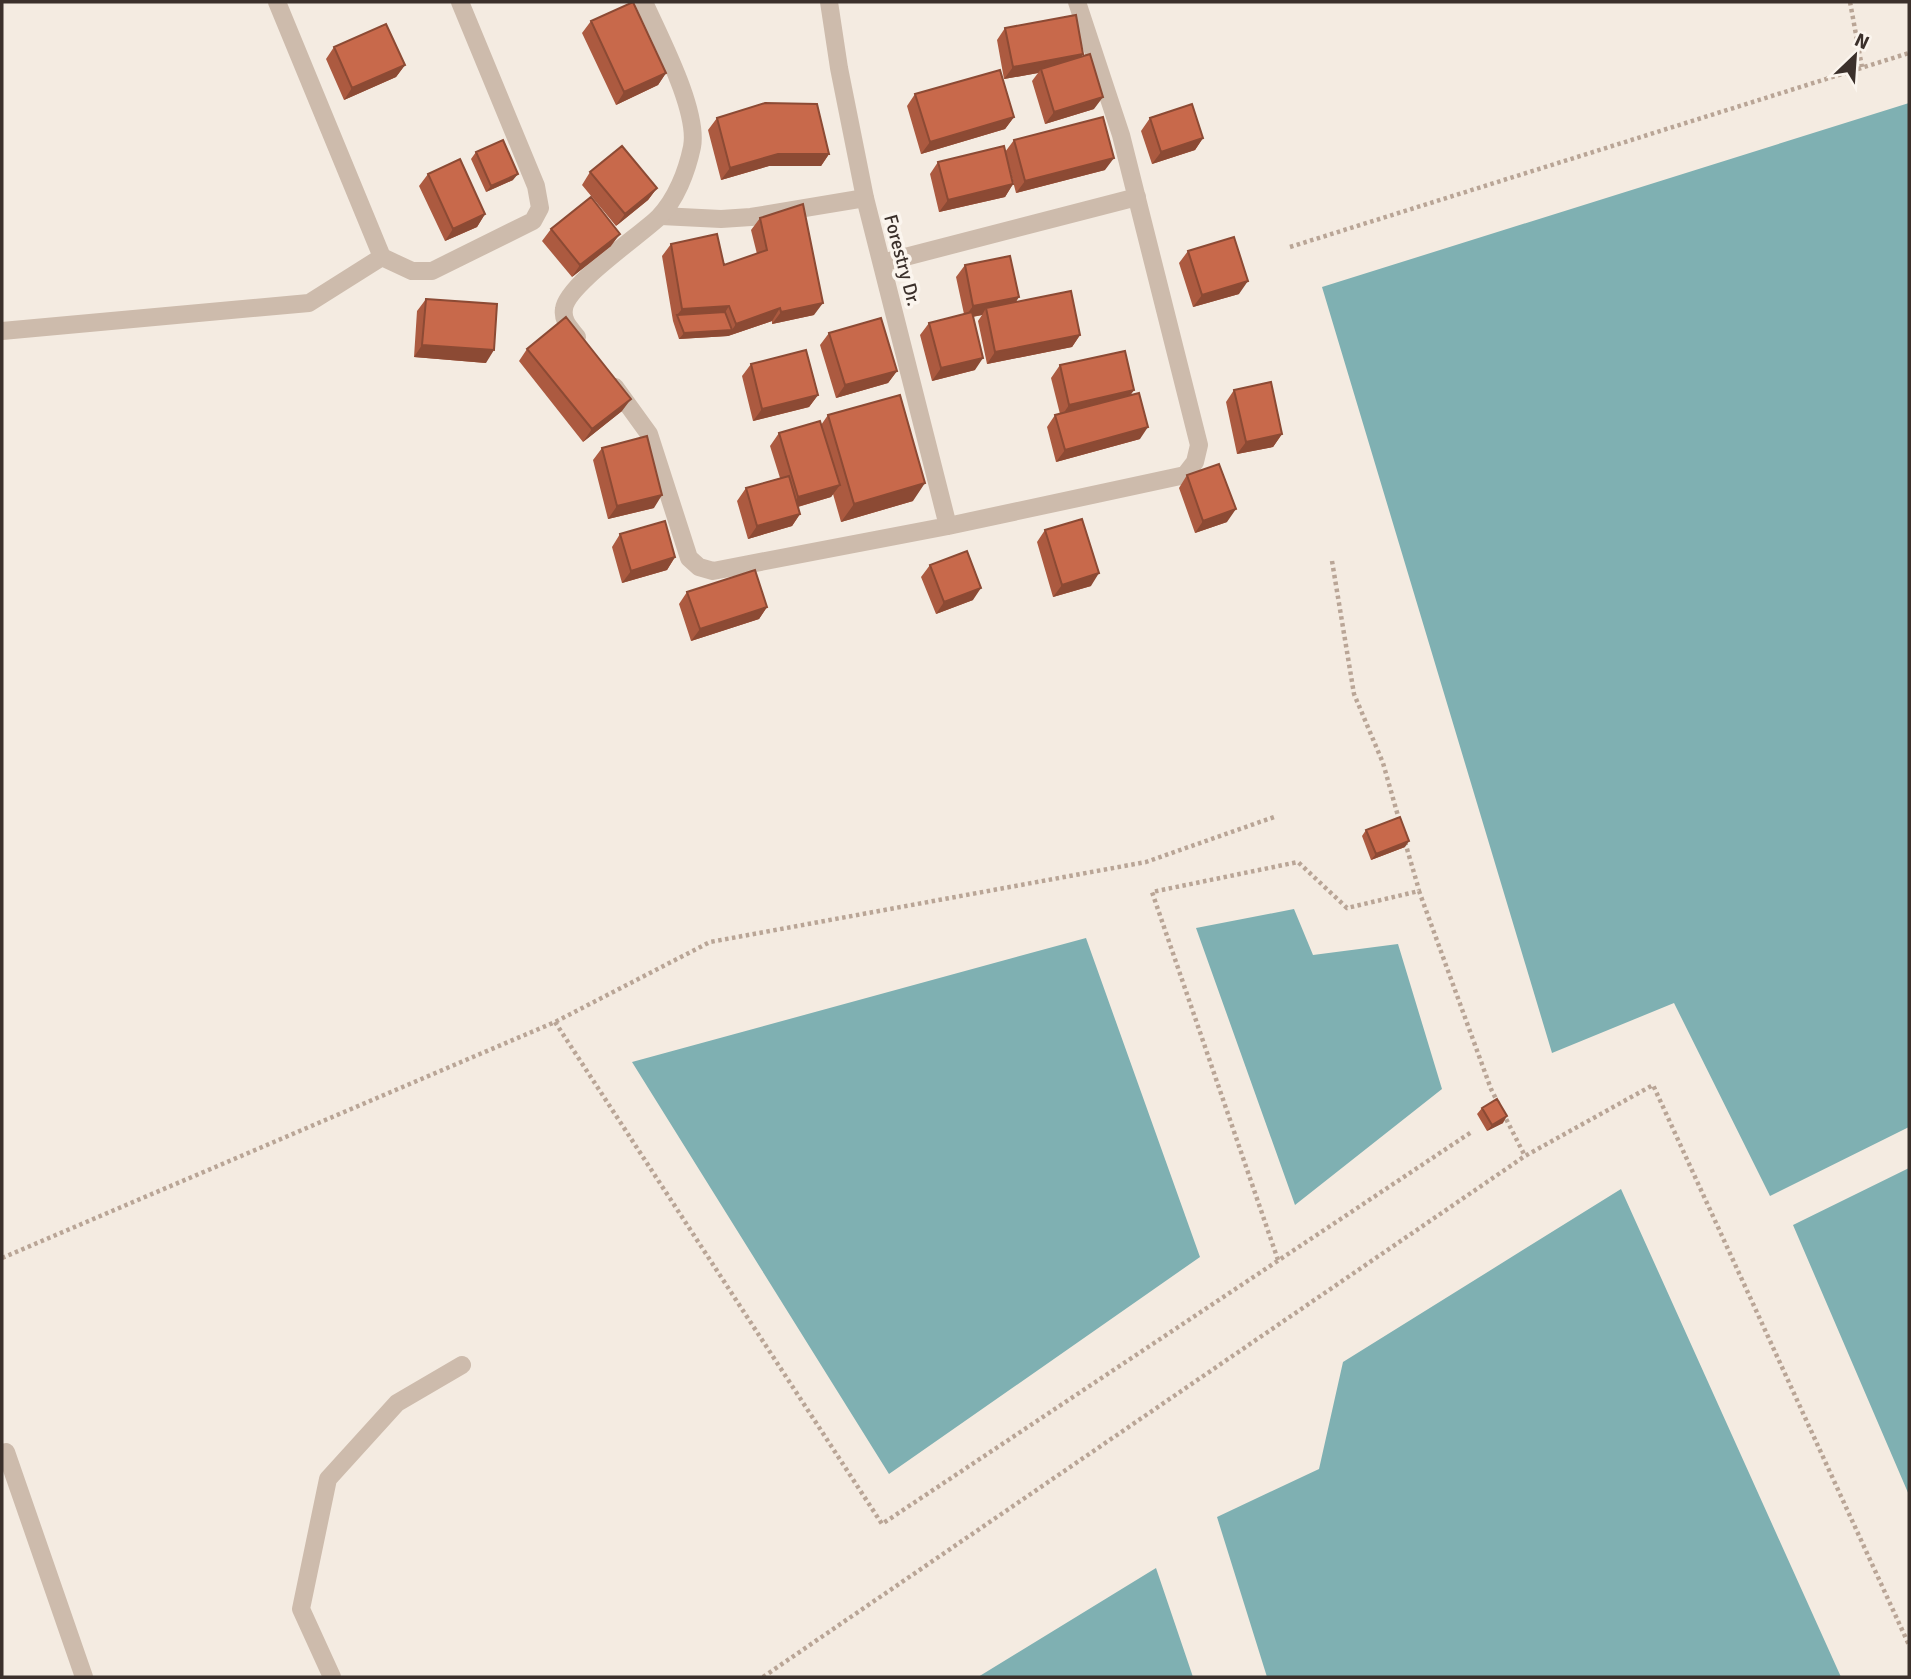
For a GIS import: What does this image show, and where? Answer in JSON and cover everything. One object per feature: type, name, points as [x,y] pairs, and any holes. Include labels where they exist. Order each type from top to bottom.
[{"type":"street","points":[[277,2],[382,257],[412,271],[432,271],[533,221],[540,208],[536,186],[460,2]]},
{"type":"street","points":[[587,351],[565,320],[565,302],[579,285],[661,216],[680,186],[693,144],[688,105],[644,2]]},
{"type":"street","name":"Forestry Dr.","points":[[829,2],[864,198],[948,526]]},
{"type":"street","points":[[603,371],[649,434],[689,558],[699,567],[713,571],[948,526],[1185,475],[1195,462],[1199,445],[1121,135],[1077,2]]},
{"type":"street","points":[[882,263],[1137,197]]},
{"type":"street","points":[[661,216],[721,219],[751,217],[864,198]]},
{"type":"street","points":[[2,331],[309,303],[382,257]]},
{"type":"street","points":[[332,1677],[301,1609],[328,1479],[397,1403],[462,1366]]},
{"type":"street","points":[[6,1452],[84,1677]]},
{"type":"path","points":[[1850,2],[1862,67]]},
{"type":"path","points":[[1290,247],[1909,53]]},
{"type":"path","points":[[1332,561],[1354,694],[1383,763],[1401,827]]},
{"type":"path","points":[[2,1258],[555,1022],[710,942],[1146,862],[1277,816]]},
{"type":"path","points":[[1405,840],[1419,891],[1491,1089],[1525,1156]]},
{"type":"path","points":[[1278,1260],[1152,892],[1298,862],[1347,908],[1419,891]]},
{"type":"path","points":[[555,1022],[881,1524],[1473,1131]]},
{"type":"path","points":[[763,1677],[1525,1156],[1653,1086],[1909,1645]]},
{"type":"water","points":[[1909,103],[1909,1127],[1770,1196],[1674,1003],[1552,1053],[1322,287]]},
{"type":"water","points":[[1294,909],[1313,955],[1398,944],[1442,1089],[1295,1205],[1196,928]]},
{"type":"water","points":[[1086,938],[1200,1257],[889,1474],[632,1062]]},
{"type":"water","points":[[1909,1168],[1909,1495],[1793,1225]]},
{"type":"water","points":[[1621,1189],[1841,1677],[1267,1677],[1217,1517],[1319,1469],[1343,1362]]},
{"type":"water","points":[[1156,1568],[1193,1677],[978,1677]]},
{"type":"building","points":[[633,2],[666,73],[624,92],[591,21]]},
{"type":"building","points":[[1076,15],[1083,54],[1013,67],[1005,28]]},
{"type":"building","points":[[386,24],[405,65],[352,88],[334,47]]},
{"type":"building","points":[[1090,54],[1103,97],[1054,112],[1041,69]]},
{"type":"building","points":[[1000,70],[1014,117],[930,142],[915,94]]},
{"type":"building","points":[[765,103],[817,104],[829,154],[778,154],[730,168],[717,118]]},
{"type":"building","points":[[1192,104],[1203,138],[1161,152],[1150,118]]},
{"type":"building","points":[[1103,117],[1114,158],[1025,181],[1014,140]]},
{"type":"building","points":[[503,140],[518,174],[491,186],[476,152]]},
{"type":"building","points":[[622,146],[657,188],[625,214],[590,172]]},
{"type":"building","points":[[1004,146],[1013,184],[948,200],[938,162]]},
{"type":"building","points":[[460,159],[485,214],[453,229],[428,174]]},
{"type":"building","points":[[591,197],[620,234],[580,265],[551,229]]},
{"type":"building","points":[[803,204],[823,303],[781,312],[780,308],[736,324],[729,306],[682,309],[671,244],[717,234],[724,265],[767,250],[760,218]]},
{"type":"building","points":[[1234,237],[1248,281],[1202,295],[1188,251]]},
{"type":"building","points":[[1010,256],[1019,297],[973,306],[965,265]]},
{"type":"building","points":[[1071,291],[1080,335],[995,352],[986,308]]},
{"type":"building","points":[[426,299],[497,304],[494,350],[422,345]]},
{"type":"building","points":[[725,312],[732,330],[684,333],[677,315]]},
{"type":"building","points":[[972,312],[983,358],[941,368],[929,323]]},
{"type":"building","points":[[566,317],[631,399],[592,429],[527,349]]},
{"type":"building","points":[[881,318],[897,371],[845,385],[829,333]]},
{"type":"building","points":[[806,350],[818,395],[762,409],[751,364]]},
{"type":"building","points":[[1125,351],[1134,390],[1069,405],[1060,365]]},
{"type":"building","points":[[1271,382],[1282,434],[1246,442],[1234,390]]},
{"type":"building","points":[[1139,393],[1148,427],[1065,450],[1055,415]]},
{"type":"building","points":[[900,395],[925,483],[854,504],[828,415]]},
{"type":"building","points":[[820,421],[840,485],[798,497],[779,433]]},
{"type":"building","points":[[647,436],[662,495],[617,506],[602,448]]},
{"type":"building","points":[[1219,464],[1236,509],[1203,521],[1187,475]]},
{"type":"building","points":[[789,476],[800,514],[757,526],[746,488]]},
{"type":"building","points":[[1082,519],[1099,573],[1062,585],[1045,530]]},
{"type":"building","points":[[665,521],[675,557],[631,571],[620,534]]},
{"type":"building","points":[[967,551],[981,588],[944,602],[930,565]]},
{"type":"building","points":[[755,570],[767,607],[700,629],[687,592]]},
{"type":"building","points":[[1400,817],[1409,841],[1376,854],[1366,830]]},
{"type":"building","points":[[1497,1099],[1507,1116],[1492,1125],[1482,1108]]}]
